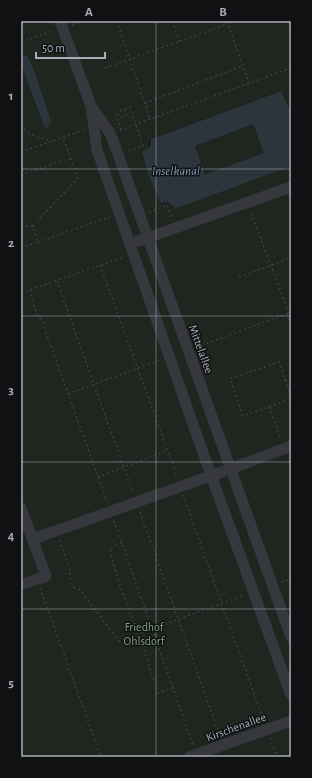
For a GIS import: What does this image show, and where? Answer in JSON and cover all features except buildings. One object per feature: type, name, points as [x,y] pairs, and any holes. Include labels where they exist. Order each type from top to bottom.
[{"type":"street","name":"Mittelallee","points":[[57,27],[91,106],[110,134],[115,146],[291,637]]},
{"type":"street","name":"Mittelallee","points":[[91,106],[89,128],[211,475],[291,695]]},
{"type":"street","points":[[131,249],[147,238],[291,187]]},
{"type":"street","points":[[33,539],[288,447]]},
{"type":"street","points":[[21,508],[46,576],[21,585]]},
{"type":"street","name":"Kirschenallee","points":[[193,756],[291,720]]},
{"type":"path","points":[[21,42],[57,27],[82,21]]},
{"type":"path","points":[[116,21],[150,119]]},
{"type":"path","points":[[172,21],[180,42]]},
{"type":"path","points":[[227,21],[249,83]]},
{"type":"path","points":[[288,21],[291,29]]},
{"type":"path","points":[[105,68],[228,24]]},
{"type":"path","points":[[145,103],[243,66]]},
{"type":"path","points":[[117,131],[291,68]]},
{"type":"path","points":[[120,111],[130,108],[143,146],[126,152]]},
{"type":"path","points":[[121,130],[116,114],[118,113],[120,118],[126,115],[124,110]]},
{"type":"path","points":[[21,125],[24,130],[34,136],[53,141]]},
{"type":"path","points":[[86,136],[89,128]]},
{"type":"path","points":[[21,152],[89,128]]},
{"type":"path","points":[[21,226],[33,226],[78,178],[63,137]]},
{"type":"path","points":[[21,175],[70,158]]},
{"type":"path","points":[[248,203],[289,313],[291,324]]},
{"type":"path","points":[[148,212],[167,205],[175,228]]},
{"type":"path","points":[[21,248],[119,214]]},
{"type":"path","points":[[33,226],[38,242]]},
{"type":"path","points":[[21,293],[100,265],[131,249]]},
{"type":"path","points":[[239,277],[291,258]]},
{"type":"path","points":[[100,265],[277,757]]},
{"type":"path","points":[[56,281],[179,619],[223,745]]},
{"type":"path","points":[[30,290],[37,315],[42,321],[174,688],[193,756]]},
{"type":"path","points":[[188,351],[289,313]]},
{"type":"path","points":[[68,394],[169,357]]},
{"type":"path","points":[[279,362],[291,397],[243,416],[230,379],[279,362]]},
{"type":"path","points":[[285,380],[291,378]]},
{"type":"path","points":[[269,406],[288,447]]},
{"type":"path","points":[[98,477],[167,451]]},
{"type":"path","points":[[56,531],[70,570],[70,579],[74,587],[80,590],[119,641],[254,591]]},
{"type":"path","points":[[122,544],[110,548],[121,591],[138,634],[158,693],[174,688]]},
{"type":"path","points":[[37,579],[101,757]]},
{"type":"green space","name":"Friedhof Ohlsdorf","points":[[21,21],[291,21],[291,114],[278,92],[152,138],[149,142],[149,148],[142,152],[151,181],[162,204],[170,202],[176,208],[291,166],[291,757],[21,757],[21,64],[43,124],[27,56],[21,54]]},
{"type":"green space","points":[[252,125],[254,126],[263,152],[262,154],[205,174],[195,146]]},
{"type":"water","points":[[21,54],[27,56],[32,65],[51,121],[47,129],[43,124],[21,64]]},
{"type":"water","name":"Inselkanal","points":[[281,92],[291,114],[291,166],[177,208],[168,202],[161,203],[151,181],[142,153],[150,147],[151,139]],"holes":[[[251,125],[254,126],[263,152],[262,154],[205,174],[195,146]]]}]
